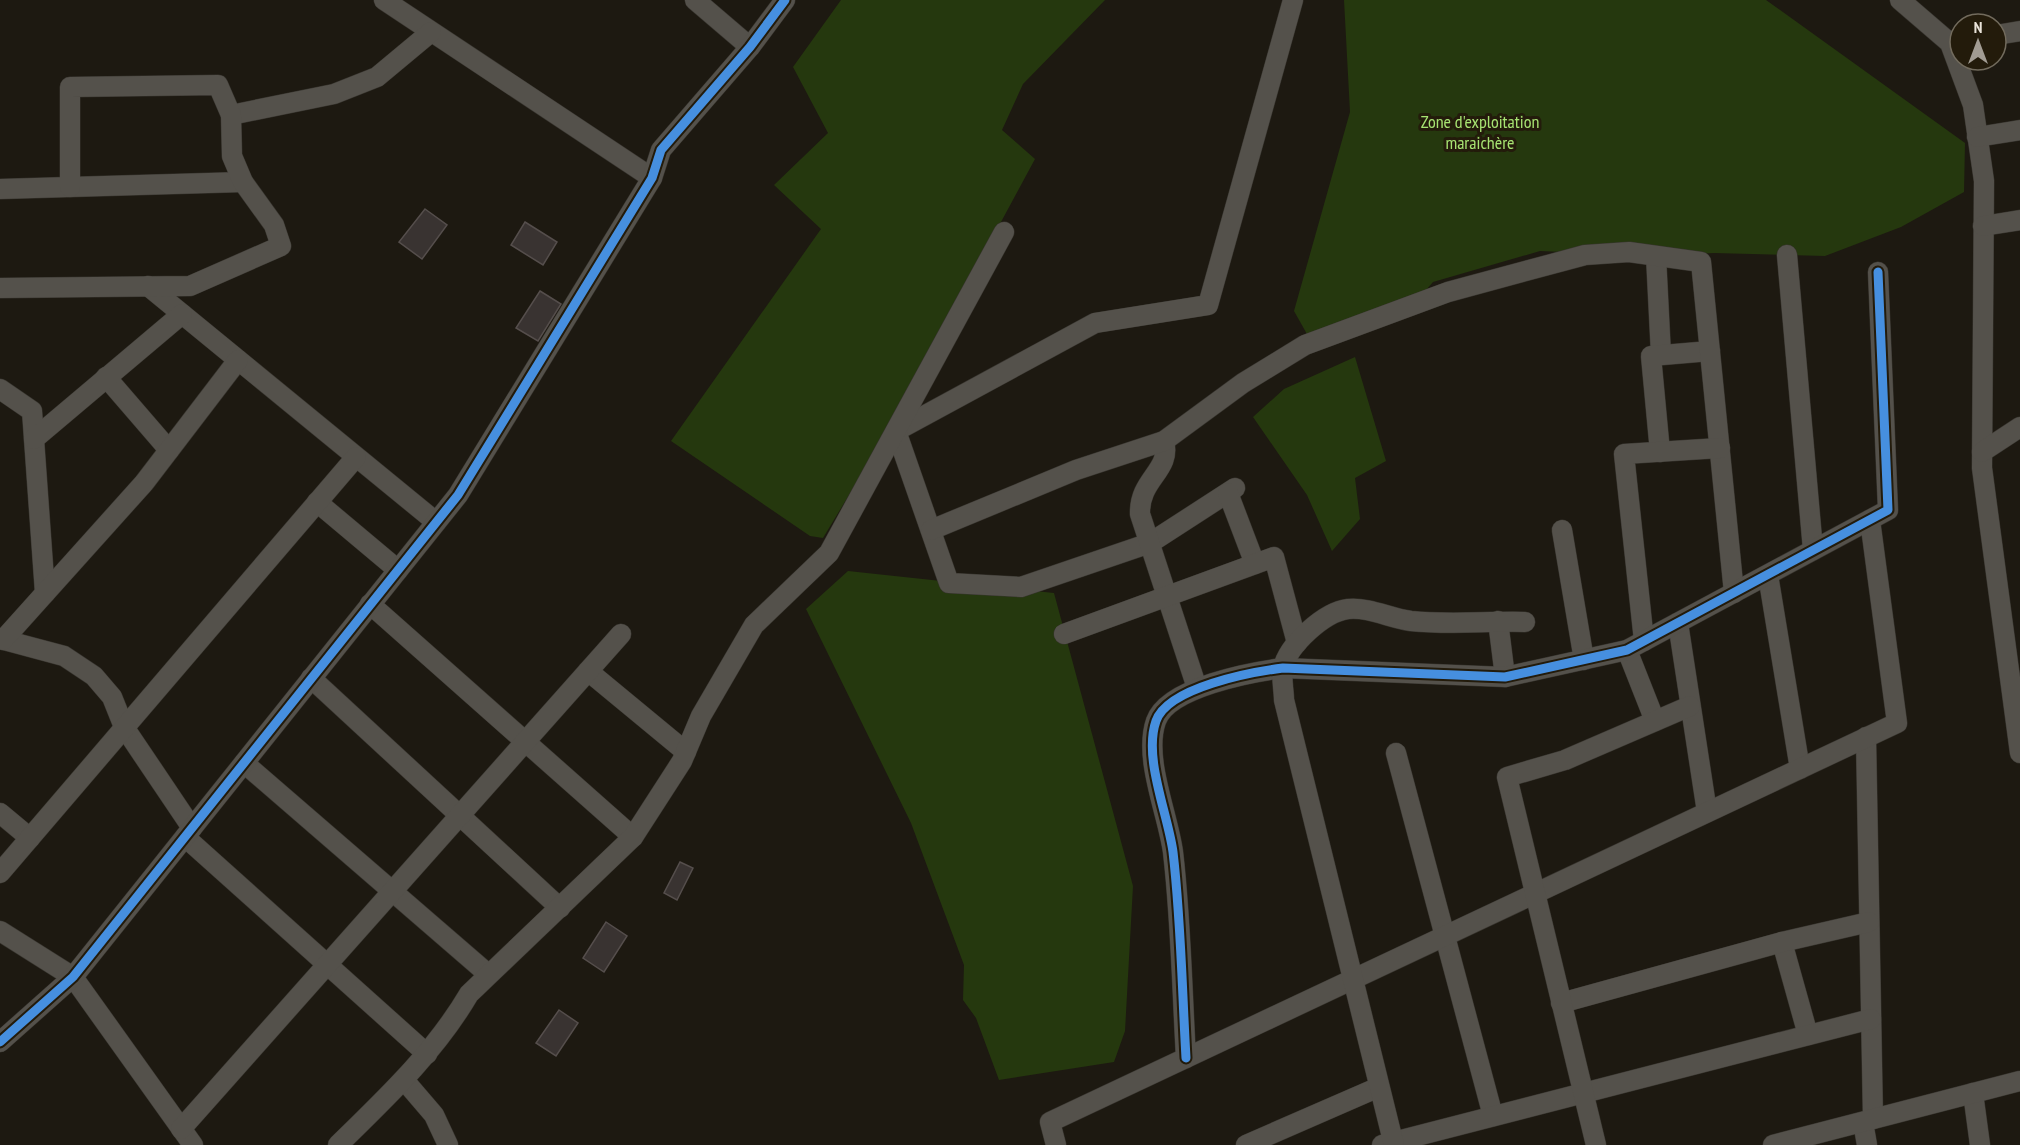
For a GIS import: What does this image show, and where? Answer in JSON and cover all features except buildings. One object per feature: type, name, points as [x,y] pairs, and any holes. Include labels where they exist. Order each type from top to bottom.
[{"type":"street","points":[[384,0],[652,178]]},
{"type":"street","points":[[695,0],[750,47]]},
{"type":"street","points":[[0,1042],[73,977],[459,495],[652,178],[661,150],[750,47],[785,0]]},
{"type":"street","points":[[896,431],[1095,323],[1208,305],[1293,0]]},
{"type":"street","points":[[1900,0],[1948,37]]},
{"type":"street","points":[[231,115],[334,94],[377,77],[431,32]]},
{"type":"street","points":[[1964,72],[1973,105],[1983,181],[1982,452],[2020,753]]},
{"type":"street","points":[[0,288],[190,286],[281,246],[274,225],[243,182],[232,156],[231,115],[218,85],[70,87],[70,187]]},
{"type":"street","points":[[1977,137],[2020,130]]},
{"type":"street","points":[[0,189],[243,182]]},
{"type":"street","points":[[1983,226],[2020,220]]},
{"type":"street","points":[[343,1143],[404,1080],[450,1027],[469,994],[633,837],[686,752],[700,716],[754,625],[829,553],[1004,232]]},
{"type":"street","points":[[931,530],[1076,470],[1164,441],[1252,378],[1305,345],[1471,285],[1585,255],[1629,252],[1701,262],[1734,593]]},
{"type":"street","points":[[1787,255],[1814,550]]},
{"type":"street","points":[[1656,256],[1661,355]]},
{"type":"street","points":[[1186,1058],[1173,850],[1153,753],[1156,721],[1165,708],[1197,688],[1248,673],[1283,668],[1505,677],[1636,646],[1888,510],[1878,272]]},
{"type":"street","points":[[148,286],[436,522]]},
{"type":"street","points":[[34,439],[182,314]]},
{"type":"street","points":[[1660,452],[1652,356],[1710,351]]},
{"type":"street","points":[[238,360],[144,483],[2,639],[64,656],[94,676],[112,697],[124,727],[188,832],[327,965],[427,1054]]},
{"type":"street","points":[[106,377],[169,450]]},
{"type":"street","points":[[0,389],[32,411],[45,593]]},
{"type":"street","points":[[1982,452],[2020,428]]},
{"type":"street","points":[[896,431],[949,583],[1021,587],[1150,543],[1231,490],[1255,564]]},
{"type":"street","points":[[1164,441],[1167,450],[1164,462],[1142,492],[1140,514],[1197,688]]},
{"type":"street","points":[[1655,721],[1636,646],[1624,454],[1720,448]]},
{"type":"street","points":[[0,873],[356,457]]},
{"type":"street","points":[[317,502],[398,570]]},
{"type":"street","points":[[1056,1145],[1050,1122],[1897,723],[1870,520]]},
{"type":"street","points":[[1562,530],[1584,660]]},
{"type":"street","points":[[1064,634],[1274,557],[1297,643]]},
{"type":"street","points":[[1768,575],[1800,768]]},
{"type":"street","points":[[370,604],[633,837]]},
{"type":"street","points":[[1525,622],[1409,621],[1383,613],[1349,609],[1334,612],[1323,619],[1297,643],[1283,668],[1284,700],[1379,1087],[1390,1144],[1871,1019]]},
{"type":"street","points":[[1498,621],[1505,677]]},
{"type":"street","points":[[1678,623],[1707,812]]},
{"type":"street","points":[[181,1129],[621,634]]},
{"type":"street","points":[[588,671],[686,752]]},
{"type":"street","points":[[311,678],[561,908]]},
{"type":"street","points":[[1596,1145],[1507,777],[1565,760],[1690,706]]},
{"type":"street","points":[[1866,737],[1871,1019],[1867,1145]]},
{"type":"street","points":[[1396,753],[1493,1116]]},
{"type":"street","points":[[244,763],[488,974]]},
{"type":"street","points":[[0,813],[30,838]]},
{"type":"street","points":[[1561,1003],[1782,942],[1869,922]]},
{"type":"street","points":[[0,931],[73,977],[193,1145]]},
{"type":"street","points":[[1782,942],[1808,1035]]},
{"type":"street","points":[[404,1080],[434,1115],[448,1145]]},
{"type":"street","points":[[1773,1145],[2020,1081]]},
{"type":"street","points":[[1246,1145],[1379,1087]]},
{"type":"street","points":[[1973,1093],[1980,1145]]},
{"type":"green space","points":[[841,0],[1105,0],[1023,84],[1002,130],[1035,159],[893,422],[823,538],[810,536],[671,441],[821,229],[774,185],[828,133],[793,67]]},
{"type":"green space","name":"Zone d'exploitation maraichère","points":[[1344,0],[1766,0],[1965,143],[1964,192],[1901,227],[1825,256],[1714,253],[1656,256],[1540,251],[1433,282],[1414,304],[1312,343],[1294,311],[1350,112]]},
{"type":"green space","points":[[1355,357],[1386,461],[1355,478],[1360,519],[1332,551],[1307,495],[1253,417],[1284,389]]},
{"type":"green space","points":[[848,571],[1054,593],[1133,886],[1125,1031],[1114,1062],[999,1080],[976,1018],[963,1000],[964,965],[911,823],[806,609]]},
{"type":"cycle path","points":[[0,1042],[73,977],[458,495],[652,178],[661,150],[750,47],[785,0]]},
{"type":"cycle path","points":[[1186,1058],[1176,878],[1173,852],[1152,752],[1156,721],[1164,709],[1193,690],[1212,683],[1283,668],[1505,677],[1627,650],[1888,510],[1878,272]]}]
